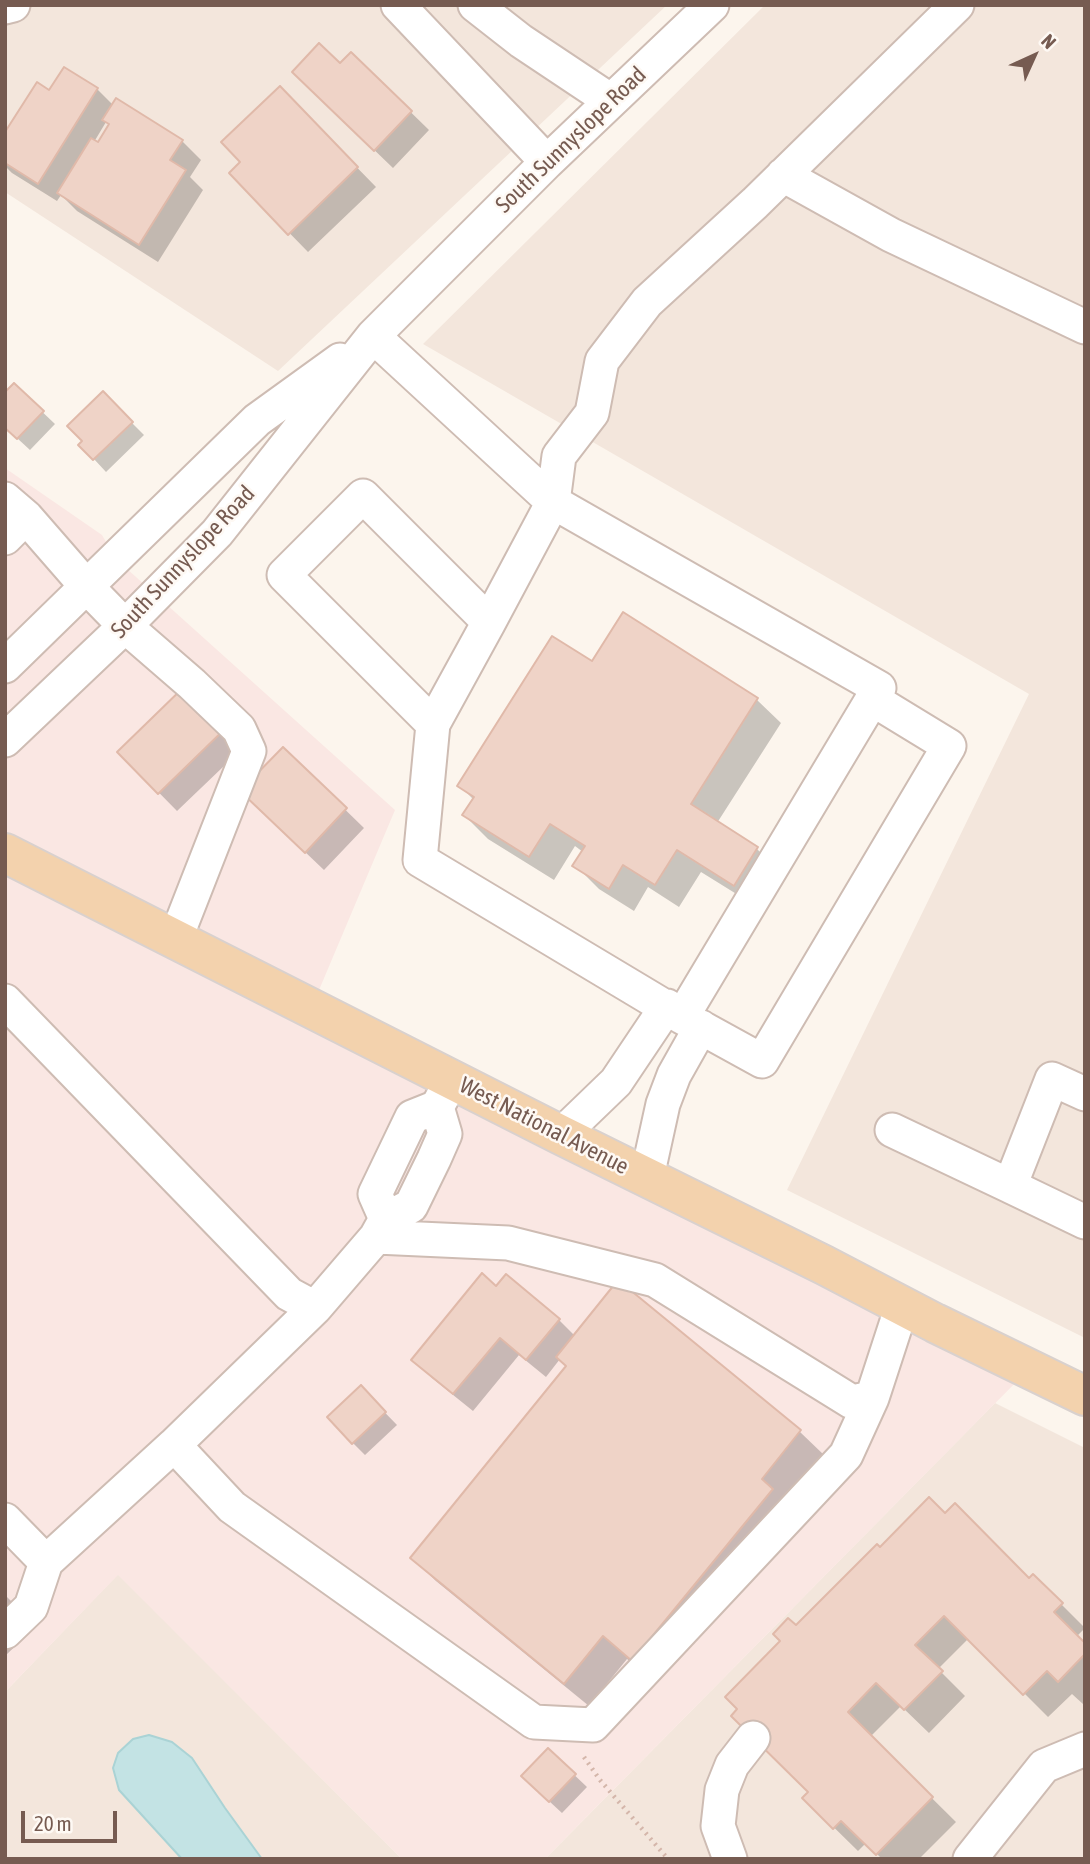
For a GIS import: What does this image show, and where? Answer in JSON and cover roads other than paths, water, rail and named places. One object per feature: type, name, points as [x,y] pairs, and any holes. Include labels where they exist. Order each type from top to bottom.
[{"type":"main road","name":"West National Avenue","points":[[5,853],[175,940],[444,1094],[561,1135],[1085,1396]]},
{"type":"street","points":[[5,7],[13,5]]},
{"type":"street","points":[[398,5],[547,162]]},
{"type":"street","points":[[475,5],[521,41],[611,101]]},
{"type":"street","name":"South Sunnyslope Road","points":[[5,740],[125,626],[217,533],[373,336],[547,162],[712,5]]},
{"type":"street","points":[[872,699],[949,746],[762,1061],[420,860],[433,724],[553,502],[559,456],[592,413],[602,362],[647,302],[783,175],[957,5]]},
{"type":"street","points":[[783,175],[891,235],[1085,327]]},
{"type":"street","points":[[373,336],[553,502],[879,688],[683,1017],[561,1135]]},
{"type":"street","name":"South Sunnyslope Road","points":[[5,666],[257,420],[373,336]]},
{"type":"street","points":[[433,724],[284,575],[363,496],[489,622]]},
{"type":"street","points":[[12,518],[125,626],[239,729],[249,751],[175,940]]},
{"type":"street","points":[[5,1001],[289,1294],[315,1308]]},
{"type":"street","points":[[648,1177],[663,1104],[674,1075],[683,1017]]},
{"type":"street","points":[[1010,1186],[1052,1079],[1085,1094]]},
{"type":"street","points":[[5,1632],[31,1607],[46,1562],[174,1445],[315,1308],[381,1228],[375,1194],[412,1117],[444,1094]]},
{"type":"street","points":[[892,1130],[1085,1222]]},
{"type":"street","points":[[381,1228],[508,1244],[655,1280],[852,1402],[872,1398]]},
{"type":"street","points":[[174,1445],[232,1507],[534,1722],[593,1725],[846,1455],[872,1398],[902,1306]]},
{"type":"street","points":[[5,1520],[46,1562]]},
{"type":"street","points":[[730,1859],[718,1826],[722,1790],[732,1765],[753,1738]]},
{"type":"street","points":[[970,1859],[1044,1766],[1085,1749]]},
{"type":"water","points":[[149,1735],[172,1742],[192,1758],[262,1859],[182,1859],[119,1790],[113,1768],[118,1753],[133,1739]]}]
